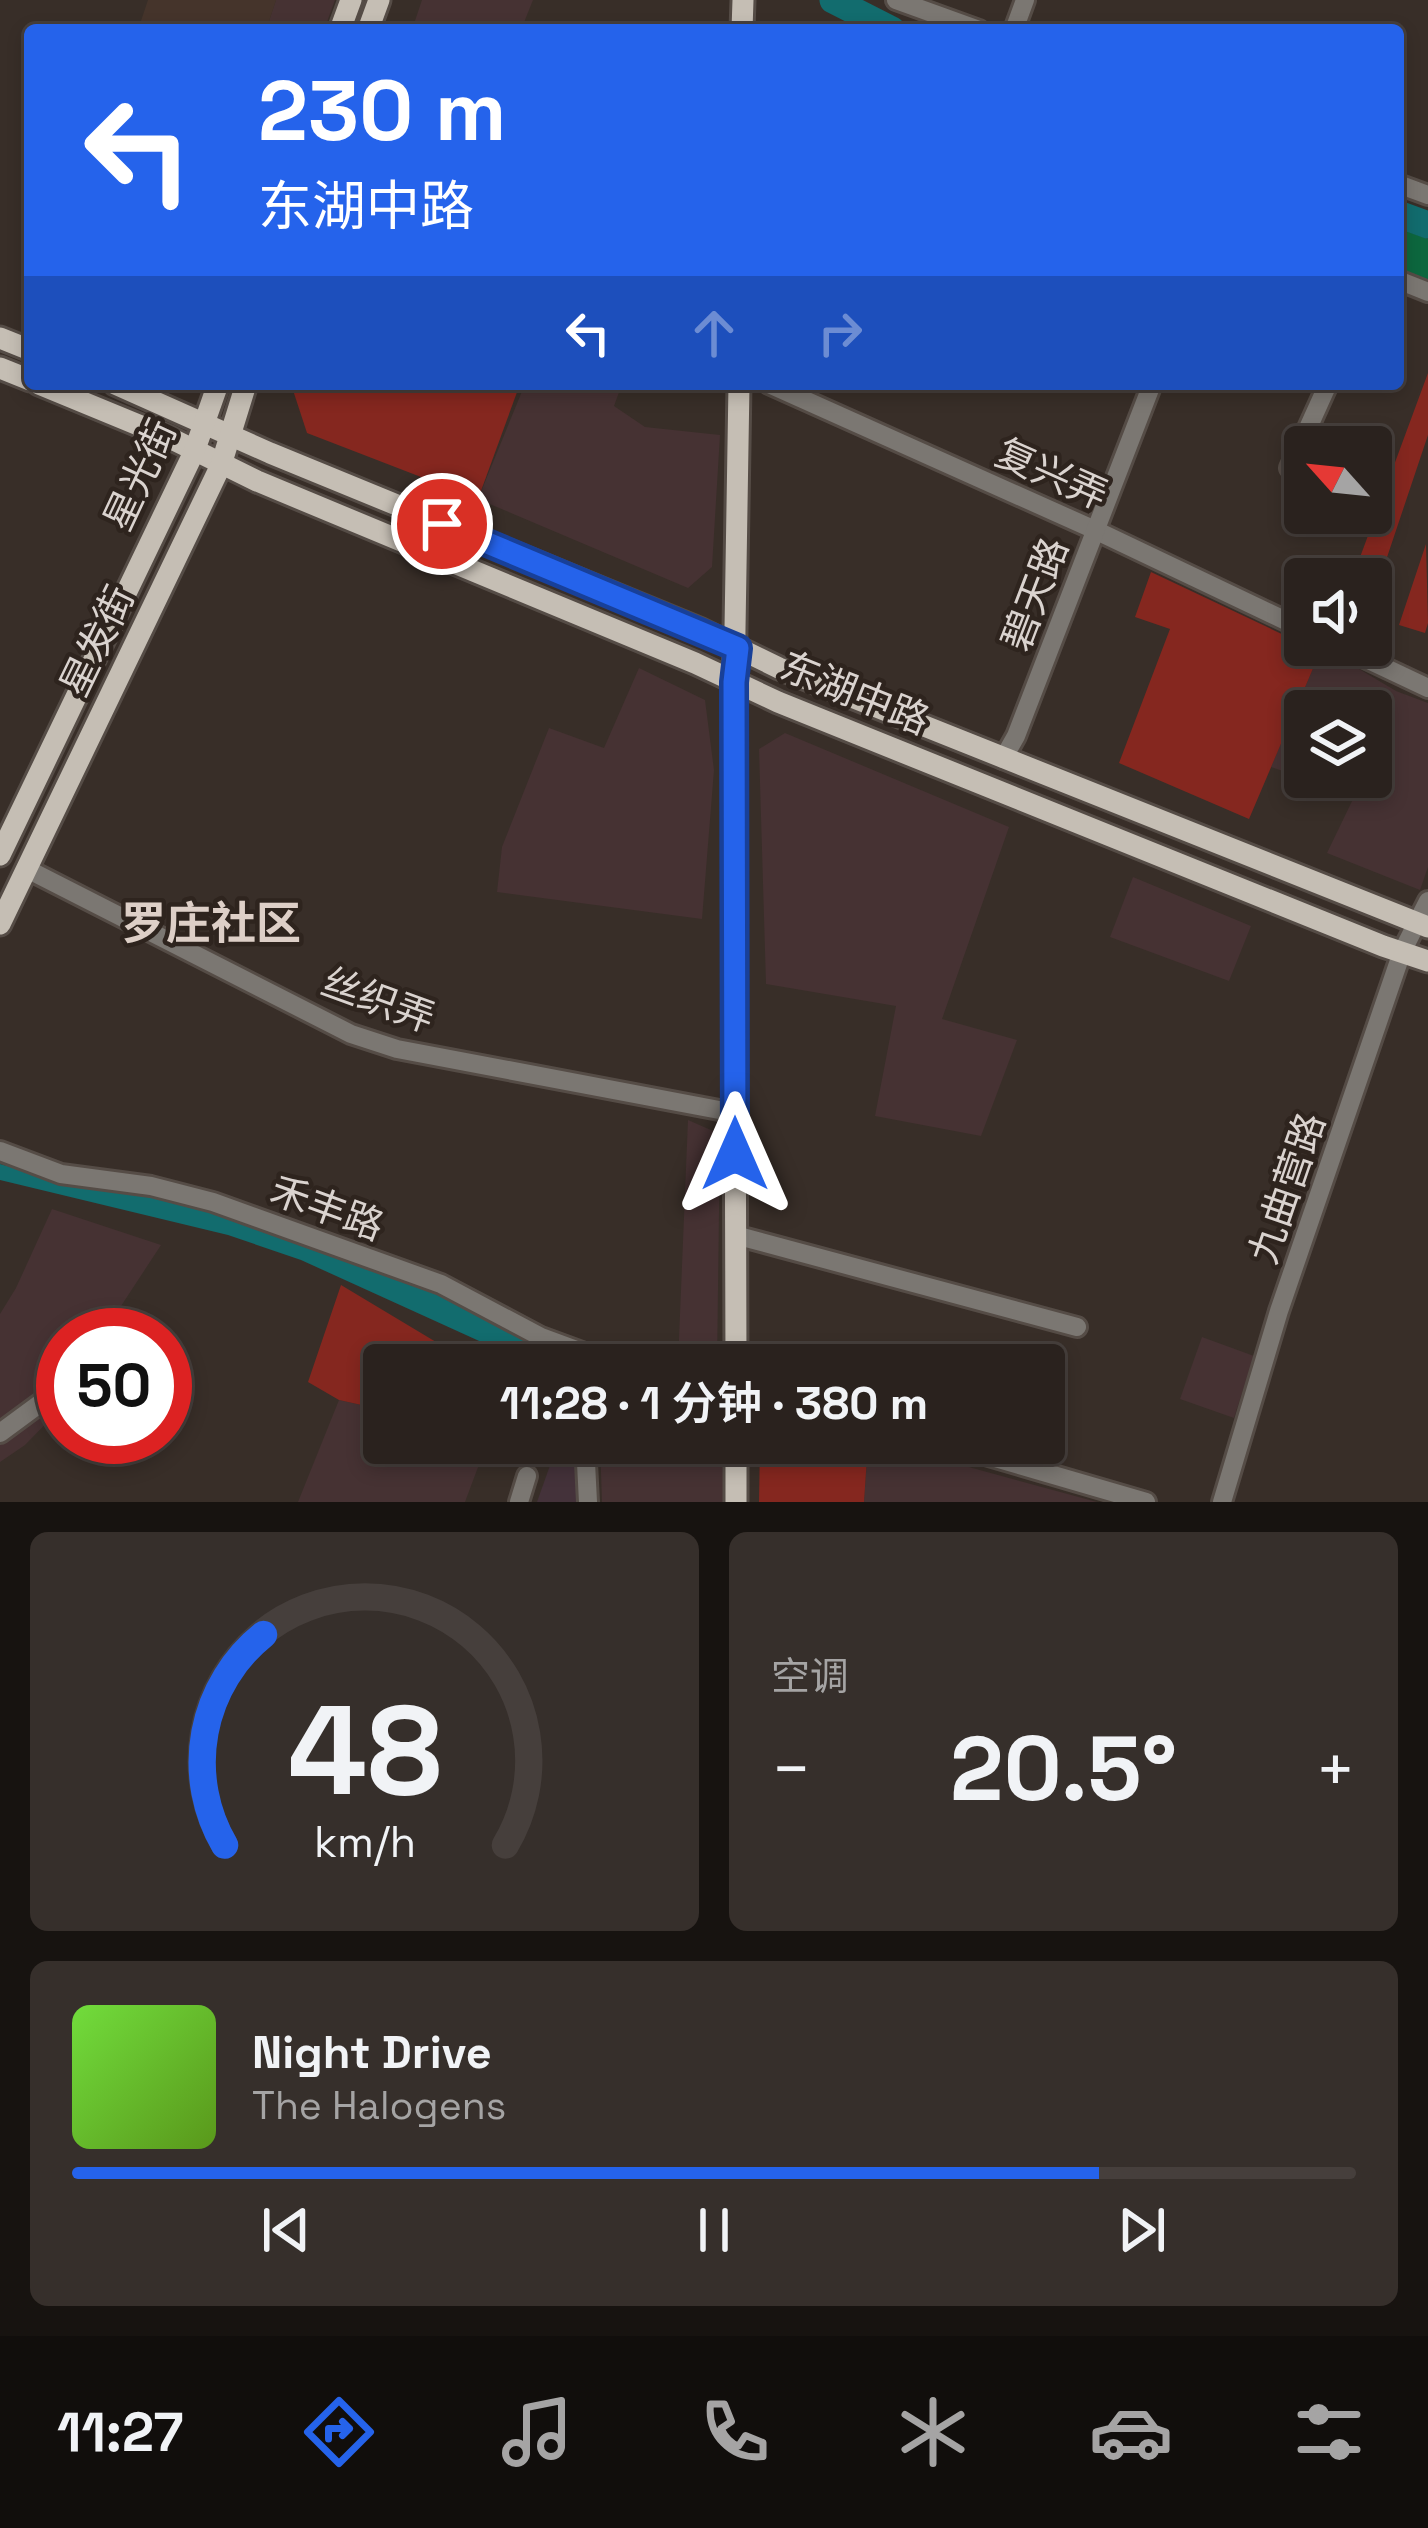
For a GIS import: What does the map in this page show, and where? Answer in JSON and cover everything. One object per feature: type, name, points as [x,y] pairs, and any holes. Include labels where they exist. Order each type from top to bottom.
[{"type":"main road","name":"东湖中路","points":[[53,390],[734,694],[1428,961]]},
{"type":"main road","name":"东湖中路","points":[[129,390],[800,677],[1423,925]]},
{"type":"main road","name":"星光街","points":[[0,855],[194,452],[216,390]]},
{"type":"main road","name":"星发街","points":[[0,924],[221,465],[244,390]]},
{"type":"main road","points":[[736,1344],[734,694],[740,390]]},
{"type":"main road","points":[[736,1464],[736,1502]]},
{"type":"street","points":[[896,0],[962,24]]},
{"type":"street","name":"复兴弄","points":[[782,390],[1284,620]]},
{"type":"street","name":"碧天路","points":[[1003,758],[1016,736],[1150,390]]},
{"type":"street","points":[[1309,426],[1325,390]]},
{"type":"street","points":[[1381,666],[1428,688]]},
{"type":"street","name":"丝织弄","points":[[27,869],[351,1034],[397,1049],[735,1113]]},
{"type":"street","name":"九曲营路","points":[[1222,1502],[1279,1311],[1402,952],[1423,925],[1428,901]]},
{"type":"street","name":"禾丰路","points":[[0,1151],[62,1174],[151,1186],[213,1202],[441,1284],[560,1344]]},
{"type":"street","points":[[735,1235],[1077,1328]]},
{"type":"street","points":[[0,1432],[36,1406]]},
{"type":"street","points":[[586,1464],[588,1502]]},
{"type":"street","points":[[1016,1464],[1146,1502]]},
{"type":"street","points":[[519,1502],[527,1476]]},
{"type":"shaded area","points":[[148,0],[276,0],[268,24],[140,24]]},
{"type":"shaded area","points":[[276,0],[335,0],[326,24],[268,24]]},
{"type":"shaded area","points":[[422,0],[533,0],[523,24],[414,24]]},
{"type":"shaded area","points":[[523,390],[620,390],[614,406],[645,427],[720,435],[712,567],[688,588],[478,499]]},
{"type":"shaded area","points":[[1314,666],[1354,666],[1428,703],[1428,867],[1420,890],[1327,853],[1354,798],[1392,798],[1392,690],[1304,690]]},
{"type":"shaded area","points":[[639,668],[705,700],[714,770],[702,919],[497,892],[502,847],[549,728],[604,748]]},
{"type":"shaded area","points":[[785,733],[1009,827],[942,1019],[1017,1040],[981,1136],[875,1116],[896,1006],[766,984],[759,749]]},
{"type":"shaded area","points":[[1284,736],[1284,771],[1271,767]]},
{"type":"shaded area","points":[[1133,877],[1251,926],[1229,981],[1110,937]]},
{"type":"shaded area","points":[[688,1120],[720,1134],[717,1344],[679,1344]]},
{"type":"shaded area","points":[[52,1209],[161,1245],[120,1308],[36,1308],[36,1434],[0,1462],[0,1314]]},
{"type":"shaded area","points":[[1202,1337],[1254,1356],[1234,1418],[1180,1399]]},
{"type":"shaded area","points":[[339,1400],[363,1405],[363,1464],[479,1464],[465,1502],[298,1502]]},
{"type":"shaded area","points":[[551,1464],[577,1464],[579,1502],[537,1502]]},
{"type":"shaded area","points":[[601,1464],[722,1464],[725,1502],[602,1502]]},
{"type":"shaded area","points":[[867,1464],[958,1464],[1097,1502],[864,1502]]},
{"type":"green space","points":[[1404,230],[1428,239],[1428,281],[1404,271]]},
{"type":"water","points":[[0,1164],[84,1187],[150,1190],[390,1267],[545,1344],[486,1344],[301,1260],[228,1235],[0,1180]]},
{"type":"building","points":[[1428,373],[1428,435],[1387,558],[1360,558],[1369,534],[1392,534],[1392,471]]},
{"type":"building","points":[[293,390],[518,390],[478,499],[307,433]]},
{"type":"building","points":[[1426,544],[1428,623],[1425,633],[1399,625]]},
{"type":"building","points":[[1151,572],[1284,635],[1284,666],[1314,666],[1304,690],[1284,690],[1284,737],[1249,819],[1119,763],[1170,629],[1135,617]]},
{"type":"building","points":[[341,1285],[439,1344],[363,1344],[363,1405],[339,1400],[308,1382]]},
{"type":"building","points":[[760,1464],[867,1464],[864,1502],[759,1502]]},
{"type":"waterway","points":[[833,0],[880,24]]},
{"type":"waterway","points":[[1404,216],[1428,225]]},
{"type":"district","name":"罗庄社区","points":[[211,923]]},
{"type":"route","points":[[442,524],[738,648],[734,682],[735,1154]]}]
